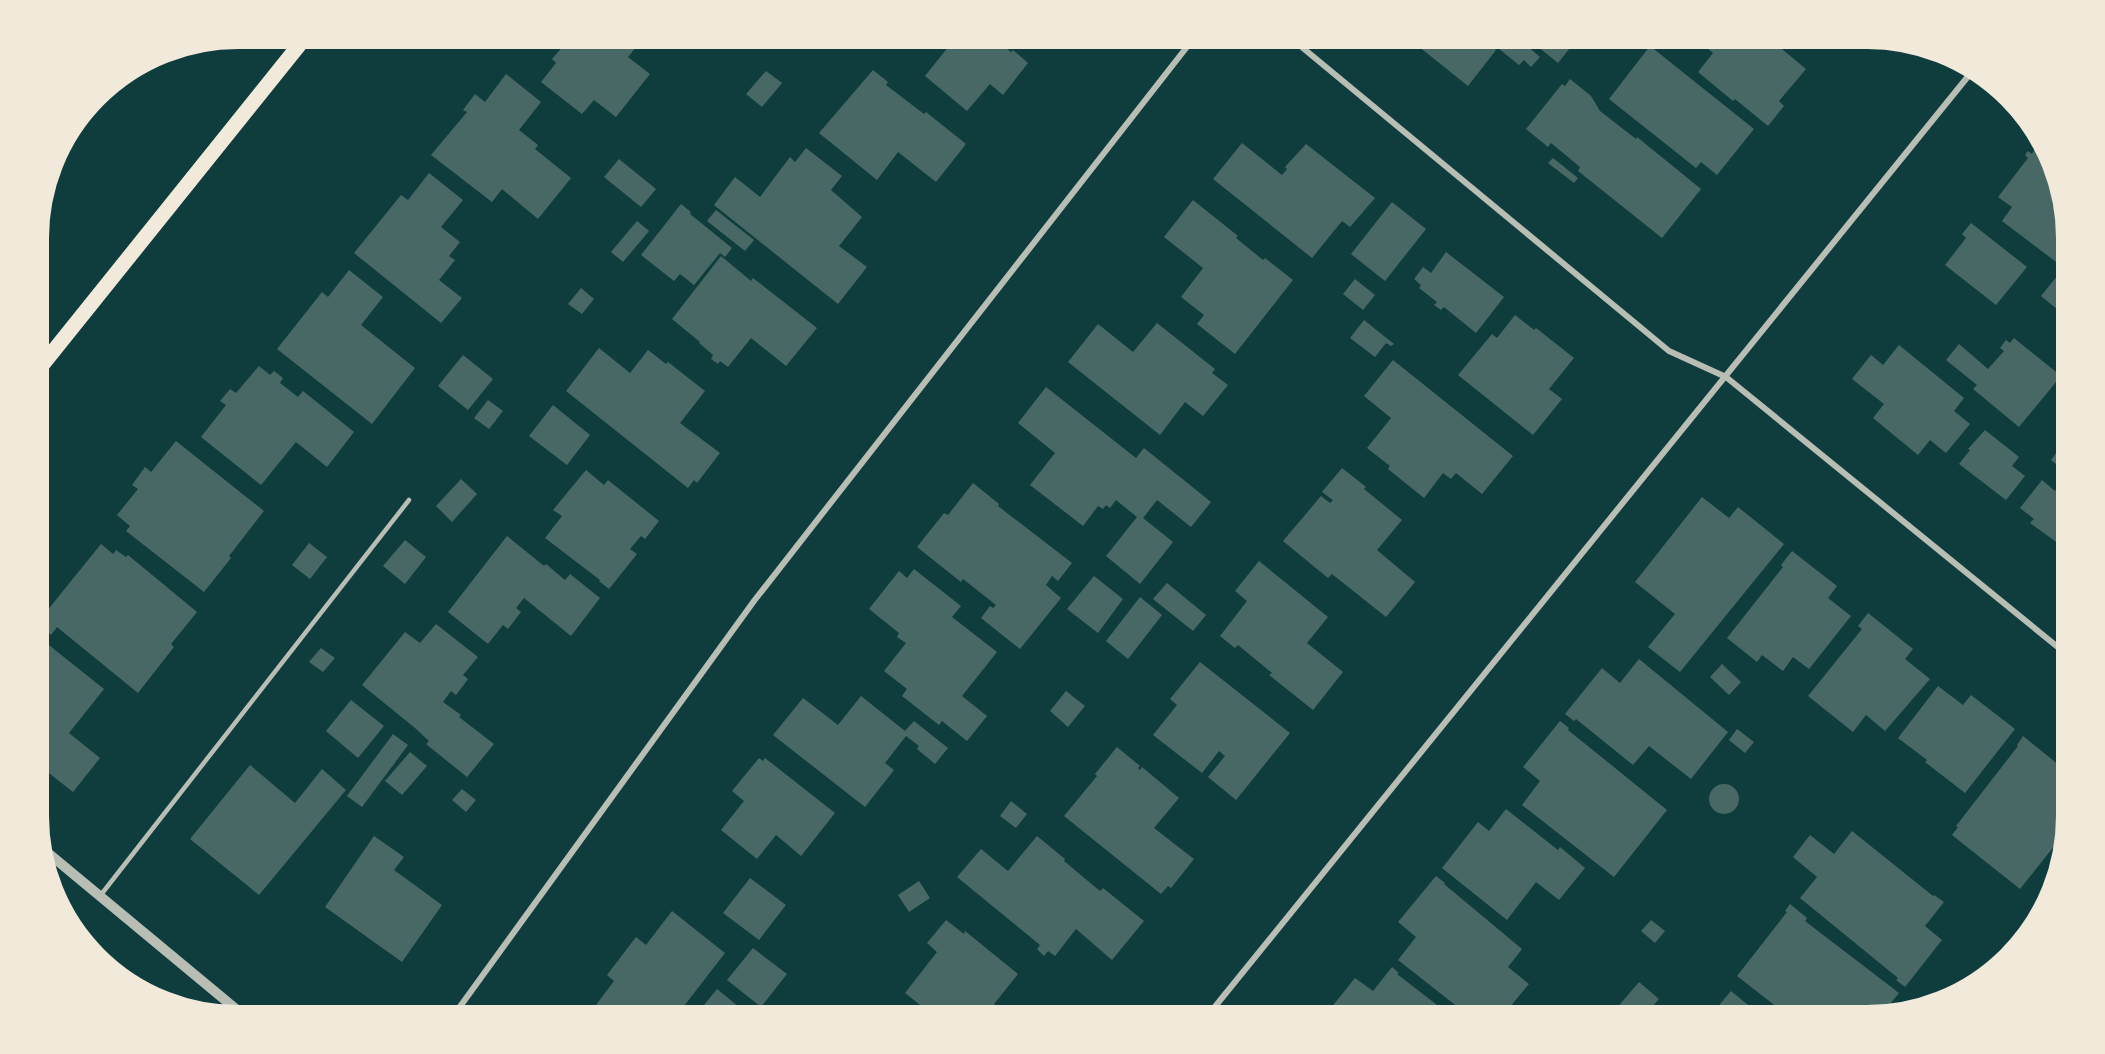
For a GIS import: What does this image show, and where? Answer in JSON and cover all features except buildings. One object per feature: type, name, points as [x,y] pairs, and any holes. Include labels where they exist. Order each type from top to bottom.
[{"type":"main road","points":[[45,362],[299,45]]},
{"type":"street","points":[[458,1009],[754,601],[1188,45]]},
{"type":"street","points":[[1299,45],[1669,351],[1726,377],[2060,649]]},
{"type":"street","points":[[1213,1009],[1970,75]]},
{"type":"street","points":[[49,854],[235,1009]]},
{"type":"lane","points":[[100,896],[410,500]]}]
